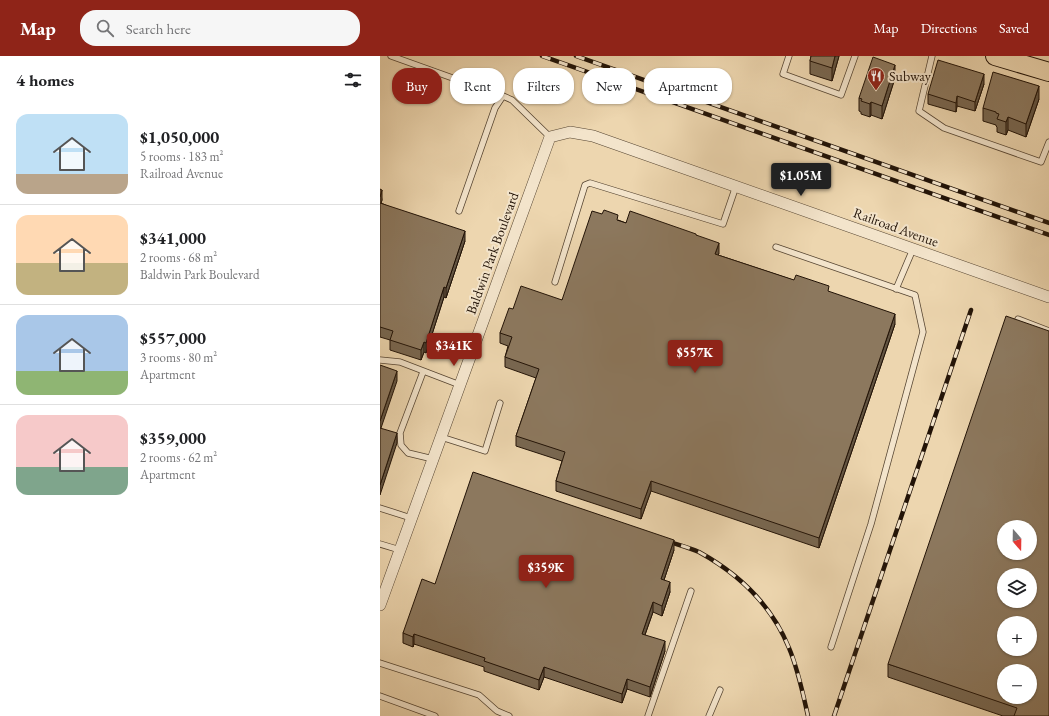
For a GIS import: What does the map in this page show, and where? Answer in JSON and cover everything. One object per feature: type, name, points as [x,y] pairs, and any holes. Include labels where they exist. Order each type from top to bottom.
[{"type":"main road","points":[[995,56],[1019,59],[1049,72]]},
{"type":"street","name":"Railroad Avenue","points":[[550,137],[570,132],[593,136],[1049,297]]},
{"type":"street","name":"Baldwin Park Boulevard","points":[[380,605],[550,137]]},
{"type":"lane","points":[[391,56],[450,77]]},
{"type":"lane","points":[[789,56],[783,74],[841,95],[855,56]]},
{"type":"lane","points":[[932,56],[919,110],[944,128],[1041,162],[1049,142]]},
{"type":"lane","points":[[505,97],[512,100],[550,137]]},
{"type":"lane","points":[[459,211],[498,104]]},
{"type":"lane","points":[[555,282],[585,185],[590,183],[723,224],[736,186]]},
{"type":"lane","points":[[776,247],[915,295],[923,332],[871,524],[831,647]]},
{"type":"lane","points":[[896,288],[912,249]]},
{"type":"lane","points":[[1018,319],[1049,331]]},
{"type":"lane","points":[[380,360],[400,362],[460,385]]},
{"type":"lane","points":[[423,372],[400,433],[401,445],[408,453],[433,459]]},
{"type":"lane","points":[[441,437],[485,451],[500,403]]},
{"type":"lane","points":[[380,508],[411,518]]},
{"type":"lane","points":[[380,544],[400,550]]},
{"type":"lane","points":[[648,716],[690,592]]},
{"type":"lane","points":[[380,663],[479,695],[497,711],[509,716]]},
{"type":"lane","points":[[709,716],[720,690]]},
{"type":"lane","points":[[380,696],[435,716]]},
{"type":"building","points":[[811,56],[835,56],[832,68],[810,61]]},
{"type":"building","points":[[873,57],[895,65],[882,106],[871,102],[870,104],[861,101],[862,99],[859,98]]},
{"type":"building","points":[[938,60],[984,74],[975,102],[957,96],[956,103],[928,94]]},
{"type":"building","points":[[993,72],[1039,86],[1026,124],[1008,117],[1006,122],[997,119],[999,114],[983,108]]},
{"type":"building","points":[[380,203],[465,231],[446,288],[444,287],[426,343],[424,342],[421,350],[390,340],[393,331],[380,327]]},
{"type":"building","points":[[604,210],[618,215],[617,220],[626,223],[630,211],[696,234],[719,243],[715,254],[794,280],[796,275],[829,286],[828,291],[895,314],[819,538],[651,481],[641,509],[556,481],[565,452],[516,436],[539,369],[505,357],[512,337],[500,333],[509,308],[513,309],[521,286],[562,300],[592,211],[602,214]]},
{"type":"building","points":[[1006,316],[1049,331],[1049,716],[1014,716],[1017,708],[1005,704],[1037,704],[1037,664],[997,664],[997,701],[888,664]]},
{"type":"building","points":[[380,365],[397,371],[380,421]]},
{"type":"building","points":[[380,428],[397,433],[380,485]]},
{"type":"building","points":[[473,472],[674,540],[661,579],[670,582],[662,606],[653,602],[642,634],[665,641],[650,687],[627,679],[622,694],[544,667],[539,680],[484,661],[485,658],[414,634],[413,637],[403,633],[422,579],[435,584]]},
{"type":"railway","points":[[542,56],[1049,235]]},
{"type":"railway","points":[[576,56],[1049,223]]},
{"type":"railway","points":[[834,716],[971,310]]},
{"type":"railway","points":[[664,540],[695,550],[728,570],[753,592],[764,605],[782,633],[789,648],[798,673],[808,716]]},
{"type":"place","name":"Subway","points":[[876,91]]}]
